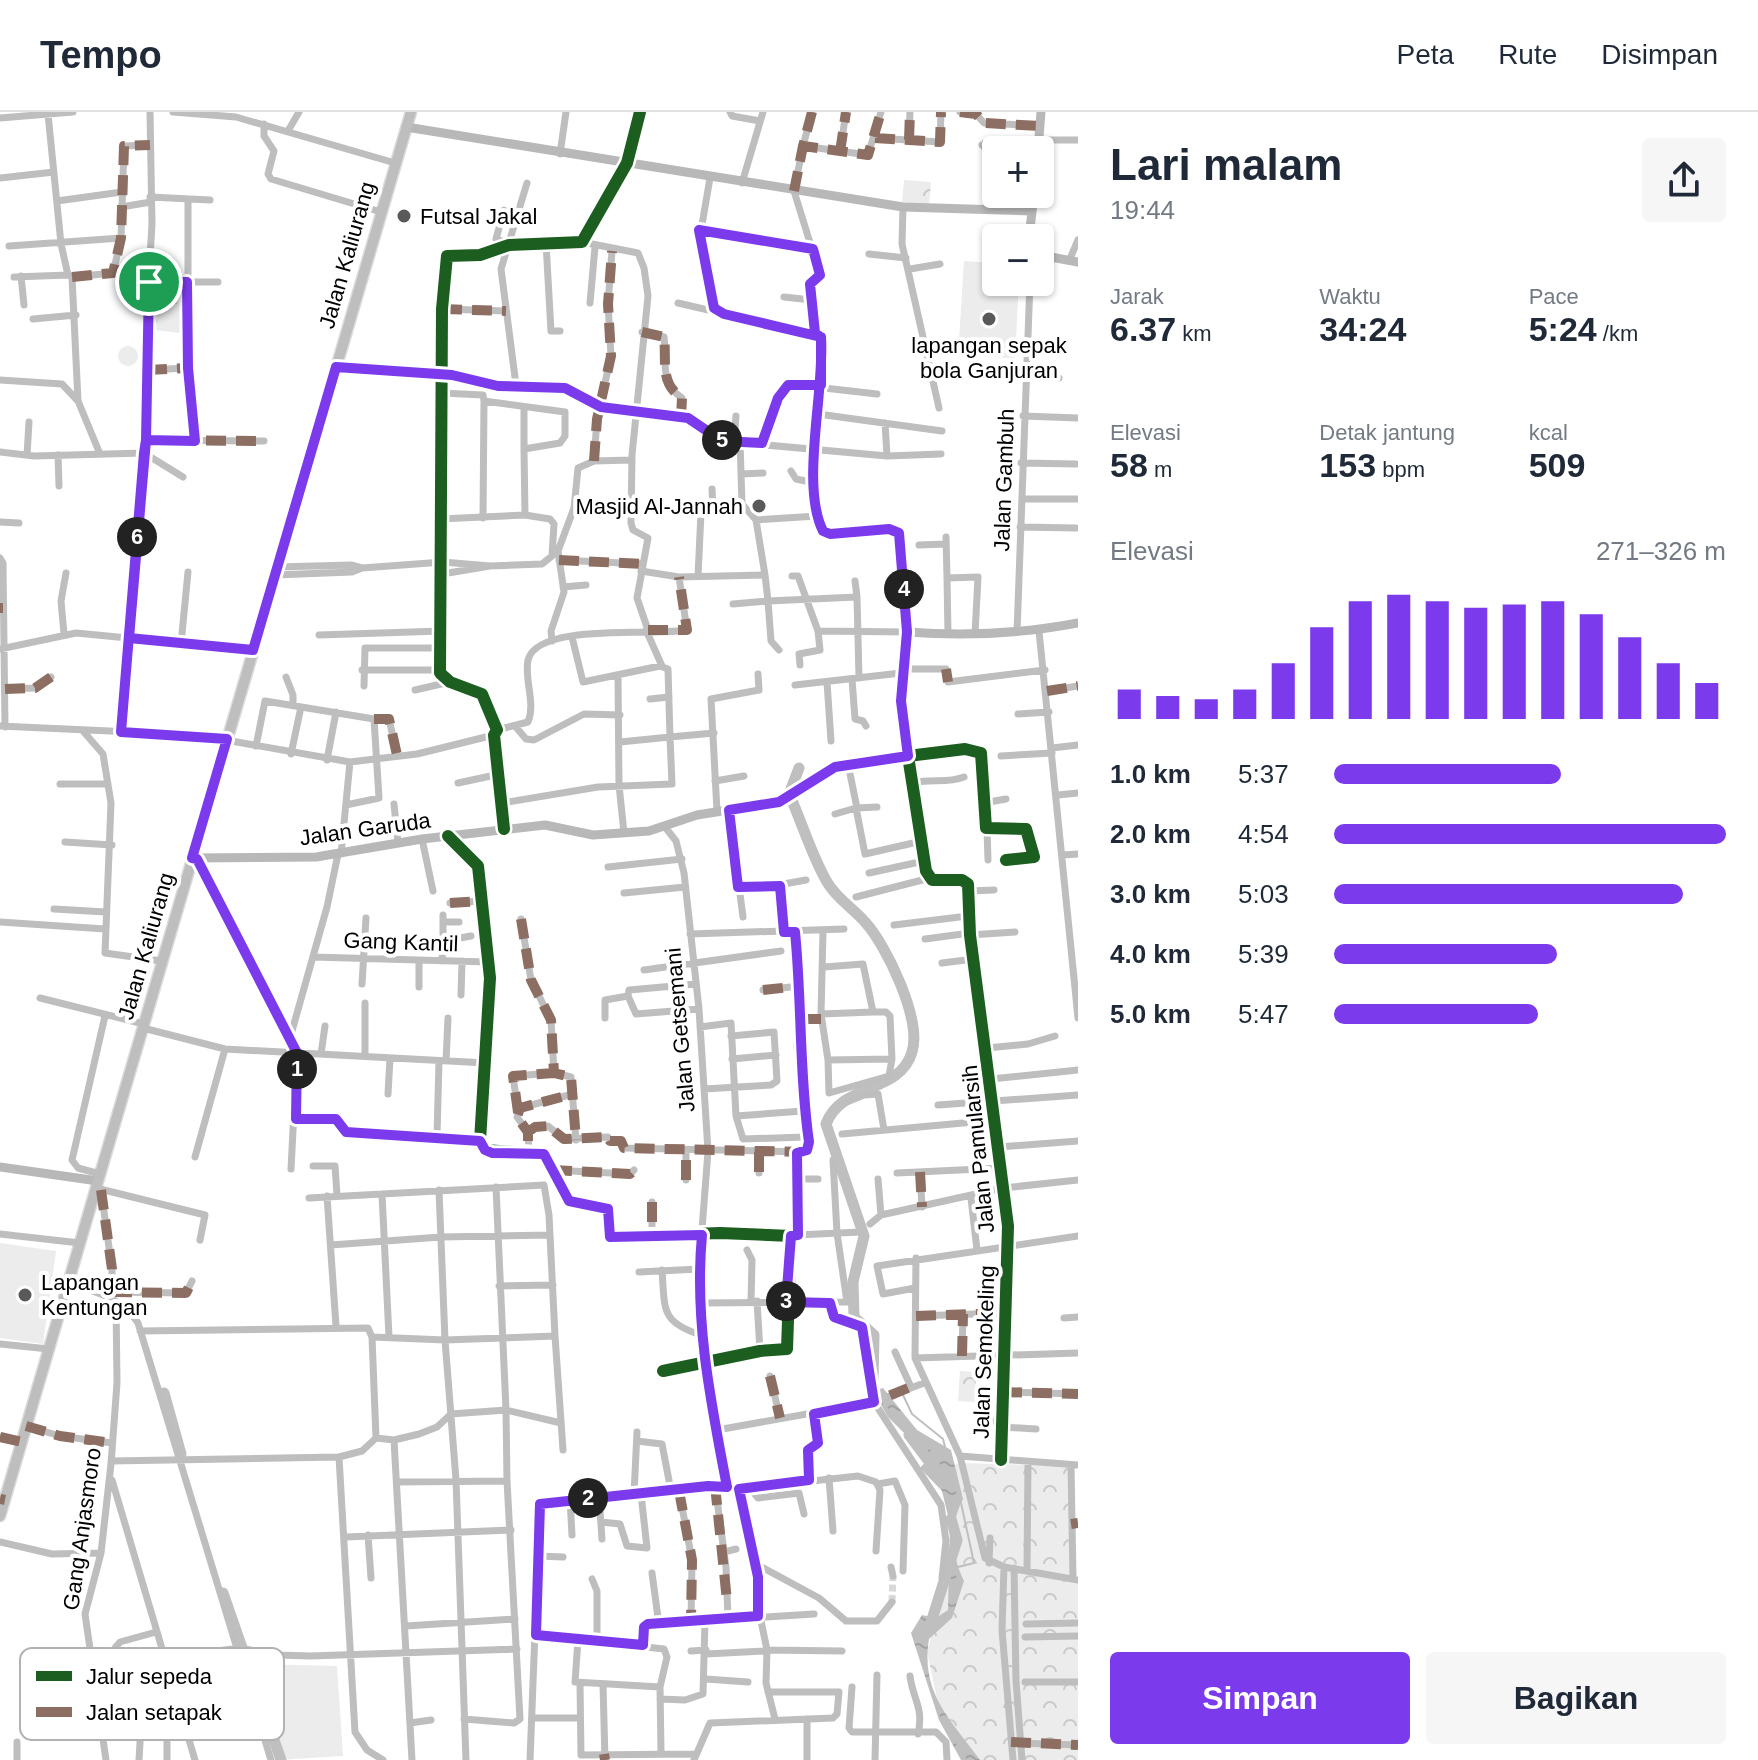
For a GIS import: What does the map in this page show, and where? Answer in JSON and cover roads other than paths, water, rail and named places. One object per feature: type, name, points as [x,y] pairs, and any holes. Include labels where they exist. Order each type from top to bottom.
[{"type":"main road","name":"Jalan Kaliurang","points":[[0,1516],[2,1499],[22,1442],[195,858],[411,112]]},
{"type":"main road","points":[[1038,136],[1041,112]]},
{"type":"main road","points":[[406,127],[687,175],[903,207],[1032,211]]},
{"type":"main road","points":[[1031,224],[1032,208]]},
{"type":"main road","points":[[848,764],[908,756],[901,671],[907,632],[975,634],[1039,631],[1078,623]]},
{"type":"main road","name":"Jalan Garuda","points":[[195,858],[339,854],[422,839],[545,825],[593,835],[624,833],[665,827],[689,817],[717,811],[779,802],[824,773],[848,764]]},
{"type":"main road","points":[[0,1167],[99,1183]]},
{"type":"street","points":[[0,118],[73,112]]},
{"type":"street","points":[[121,732],[146,440],[150,112]]},
{"type":"street","points":[[173,112],[225,113],[395,163]]},
{"type":"street","points":[[288,131],[299,112]]},
{"type":"street","points":[[560,154],[566,112]]},
{"type":"street","points":[[582,242],[627,163],[640,112]]},
{"type":"street","points":[[730,112],[732,116],[760,121]]},
{"type":"street","points":[[742,183],[763,112]]},
{"type":"street","points":[[812,112],[794,191],[820,275],[810,283],[815,333]]},
{"type":"street","points":[[840,152],[846,112]]},
{"type":"street","points":[[803,146],[868,155],[881,112]]},
{"type":"street","points":[[909,140],[910,112]]},
{"type":"street","points":[[875,138],[940,142],[941,112]]},
{"type":"street","points":[[960,112],[976,114],[984,123],[1039,126]]},
{"type":"street","points":[[48,114],[61,244],[76,315],[78,401]]},
{"type":"street","points":[[264,124],[264,136],[274,151],[268,174],[271,179],[381,212]]},
{"type":"street","points":[[1054,144],[1078,140]]},
{"type":"street","points":[[24,305],[17,276],[110,275],[121,238],[124,146],[150,145]]},
{"type":"street","points":[[0,178],[54,172]]},
{"type":"street","points":[[707,178],[699,230],[711,302],[724,314]]},
{"type":"street","points":[[516,385],[501,269],[527,183]]},
{"type":"street","points":[[57,201],[122,192]]},
{"type":"street","points":[[121,207],[151,200],[210,200]]},
{"type":"street","points":[[188,200],[188,368],[195,441]]},
{"type":"street","points":[[903,207],[902,244],[939,408]]},
{"type":"street","points":[[504,210],[496,239],[498,243],[582,242],[641,256],[648,296],[631,460],[631,526],[648,538],[637,598],[662,666]]},
{"type":"street","points":[[699,230],[813,249]]},
{"type":"street","points":[[9,246],[121,238]]},
{"type":"street","points":[[1073,262],[1078,240]]},
{"type":"street","points":[[546,243],[551,331],[560,331]]},
{"type":"street","points":[[504,829],[495,733],[482,694],[450,682],[441,676],[440,670],[443,562],[440,519],[442,309],[448,255],[480,255],[510,244]]},
{"type":"street","points":[[590,303],[595,247]]},
{"type":"street","points":[[594,461],[611,356],[608,304],[612,251]]},
{"type":"street","points":[[869,254],[906,258]]},
{"type":"street","points":[[910,269],[940,264]]},
{"type":"street","points":[[149,282],[218,282]]},
{"type":"street","name":"Jalan Gambuh","points":[[1017,632],[1029,296]]},
{"type":"street","points":[[784,297],[811,300]]},
{"type":"street","points":[[678,303],[815,333],[821,339],[815,483],[817,516],[823,531],[830,534],[889,529],[899,533],[907,632],[818,631]]},
{"type":"street","points":[[442,309],[506,311]]},
{"type":"street","points":[[33,319],[76,315]]},
{"type":"street","points":[[642,332],[664,337],[667,384],[682,398],[681,417]]},
{"type":"street","points":[[336,367],[442,374],[488,384],[565,388],[601,407],[681,417],[695,422],[717,439],[887,456],[941,454]]},
{"type":"street","points":[[147,370],[188,368]]},
{"type":"street","points":[[1026,376],[1059,378]]},
{"type":"street","points":[[0,380],[62,384],[78,401],[100,454]]},
{"type":"street","points":[[762,443],[778,398],[788,385],[821,385],[877,394]]},
{"type":"street","points":[[442,393],[483,395],[483,518]]},
{"type":"street","points":[[484,401],[562,410],[567,415],[565,436],[560,443],[524,449]]},
{"type":"street","points":[[524,408],[525,515]]},
{"type":"street","points":[[818,414],[942,431]]},
{"type":"street","points":[[736,416],[742,504],[756,520],[771,641],[779,650]]},
{"type":"street","points":[[1023,416],[1078,418]]},
{"type":"street","points":[[27,455],[29,422]]},
{"type":"street","points":[[885,423],[887,456]]},
{"type":"street","points":[[146,440],[264,441]]},
{"type":"street","points":[[0,452],[27,455],[144,453],[183,477]]},
{"type":"street","points":[[58,455],[59,486]]},
{"type":"street","points":[[552,641],[551,631],[559,616],[563,587],[558,551],[576,500],[578,468],[594,461],[631,460]]},
{"type":"street","points":[[1021,463],[1076,464]]},
{"type":"street","points":[[791,471],[796,479],[815,483]]},
{"type":"street","points":[[741,474],[763,473]]},
{"type":"street","points":[[712,489],[713,508]]},
{"type":"street","points":[[1022,499],[1078,499]]},
{"type":"street","points":[[698,576],[700,515],[713,508],[742,504]]},
{"type":"street","points":[[276,571],[443,562],[490,566],[542,564],[551,558],[552,520],[525,515],[440,519]]},
{"type":"street","points":[[756,520],[817,516]]},
{"type":"street","points":[[0,522],[19,523]]},
{"type":"street","points":[[1020,527],[1076,528]]},
{"type":"street","points":[[919,545],[946,541],[948,634]]},
{"type":"street","points":[[0,558],[5,689],[3,727],[227,739],[291,754],[350,762],[417,754],[528,722],[528,660],[535,651],[552,641],[572,637],[647,630],[687,630],[679,577]]},
{"type":"street","points":[[559,560],[642,568],[679,577],[765,575]]},
{"type":"street","points":[[442,574],[490,566]]},
{"type":"street","points":[[181,644],[188,572]]},
{"type":"street","points":[[64,634],[61,601],[66,573]]},
{"type":"street","points":[[792,576],[798,576],[806,597],[818,631],[820,650],[799,654],[800,665]]},
{"type":"street","points":[[947,578],[977,576],[975,634]]},
{"type":"street","points":[[855,581],[855,719],[863,721],[866,726]]},
{"type":"street","points":[[563,587],[586,585]]},
{"type":"street","points":[[733,604],[806,597],[857,597]]},
{"type":"street","points":[[319,635],[442,631]]},
{"type":"street","points":[[1039,631],[1074,941],[1078,1018]]},
{"type":"street","points":[[2,649],[47,641],[64,634],[253,650]]},
{"type":"street","points":[[502,803],[619,785],[672,784],[668,669],[662,666],[582,681],[572,637]]},
{"type":"street","points":[[364,686],[362,670],[365,648],[441,648]]},
{"type":"street","points":[[795,685],[901,671],[946,669],[948,682],[1045,670]]},
{"type":"street","points":[[362,670],[440,670]]},
{"type":"street","points":[[717,811],[711,699],[759,690],[758,674]]},
{"type":"street","points":[[618,676],[619,785],[624,833]]},
{"type":"street","points":[[5,689],[35,688],[51,677]]},
{"type":"street","points":[[286,677],[297,706],[291,754]]},
{"type":"street","points":[[415,690],[450,682]]},
{"type":"street","points":[[827,682],[831,741]]},
{"type":"street","points":[[1047,691],[1078,686]]},
{"type":"street","points":[[650,699],[669,697]]},
{"type":"street","points":[[256,746],[263,702],[391,720],[397,755]]},
{"type":"street","points":[[327,760],[336,712]]},
{"type":"street","points":[[1018,714],[1049,712]]},
{"type":"street","points":[[515,726],[526,739],[534,740],[584,714],[620,715]]},
{"type":"street","points":[[346,805],[379,798],[374,719]]},
{"type":"street","points":[[83,731],[100,748],[108,784],[112,845],[105,929],[107,954],[162,961]]},
{"type":"street","points":[[620,742],[714,733]]},
{"type":"street","points":[[1001,756],[1078,745]]},
{"type":"street","points":[[930,878],[924,861],[908,756],[965,749],[981,753],[988,860]]},
{"type":"street","points":[[290,1039],[339,854],[350,762]]},
{"type":"street","points":[[848,764],[865,854],[922,841]]},
{"type":"street","points":[[458,783],[500,774]]},
{"type":"street","points":[[715,781],[744,776]]},
{"type":"street","points":[[913,783],[925,780],[946,782],[964,777]]},
{"type":"street","points":[[60,784],[108,784]]},
{"type":"street","points":[[1058,795],[1078,793]]},
{"type":"street","points":[[983,803],[1006,799]]},
{"type":"street","points":[[394,804],[398,843]]},
{"type":"street","points":[[835,814],[877,807]]},
{"type":"street","points":[[729,810],[743,917]]},
{"type":"street","name":"Jalan Getsemani","points":[[665,827],[682,859],[699,1009],[708,1151],[699,1269],[704,1363],[717,1430],[756,1564],[768,1692],[775,1719]]},
{"type":"street","points":[[987,829],[1029,831],[1034,857],[1006,860]]},
{"type":"street","points":[[448,836],[465,849],[478,866],[491,1000],[480,1141],[488,1152],[544,1154],[569,1201],[608,1209],[609,1236],[860,1232]]},
{"type":"street","points":[[422,839],[433,891]]},
{"type":"street","points":[[65,842],[112,845]]},
{"type":"street","points":[[1063,855],[1078,854]]},
{"type":"street","points":[[195,858],[297,1053],[296,1119],[291,1169]]},
{"type":"street","points":[[608,867],[682,859]]},
{"type":"street","points":[[869,873],[924,861]]},
{"type":"street","points":[[856,897],[930,878],[965,880],[969,891],[994,890]]},
{"type":"street","points":[[738,887],[806,880]]},
{"type":"street","points":[[778,885],[784,932]]},
{"type":"street","points":[[624,893],[685,887]]},
{"type":"street","name":"Jalan Pamularsih","points":[[969,891],[968,916],[996,1120],[1008,1245]]},
{"type":"street","points":[[450,903],[481,901]]},
{"type":"street","points":[[54,909],[106,912]]},
{"type":"street","points":[[894,925],[968,916]]},
{"type":"street","points":[[362,984],[366,918]]},
{"type":"street","points":[[442,961],[443,919],[459,922]]},
{"type":"street","points":[[521,919],[531,980],[551,1020],[554,1073]]},
{"type":"street","points":[[0,922],[105,929]]},
{"type":"street","points":[[690,934],[844,929]]},
{"type":"street","points":[[802,1019],[821,1017],[873,1012],[889,1015],[892,1059],[889,1076],[829,1093],[828,1060],[821,1017],[823,931]]},
{"type":"street","points":[[528,1132],[535,1127],[548,1126],[564,1139],[608,1137],[610,1141],[621,1141],[624,1148],[686,1152],[797,1153],[807,1150],[809,1142],[798,1042],[802,1019],[795,932]]},
{"type":"street","points":[[925,939],[1015,932]]},
{"type":"street","points":[[443,941],[471,936]]},
{"type":"street","points":[[644,970],[781,951]]},
{"type":"street","name":"Gang Kantil","points":[[313,957],[488,962]]},
{"type":"street","points":[[942,963],[974,959]]},
{"type":"street","points":[[419,961],[419,987]]},
{"type":"street","points":[[461,995],[462,961]]},
{"type":"street","points":[[824,967],[863,964],[873,1012]]},
{"type":"street","points":[[696,984],[629,990],[628,996],[636,1014],[699,1009]]},
{"type":"street","points":[[763,990],[800,986]]},
{"type":"street","points":[[605,1018],[605,1000],[628,996]]},
{"type":"street","points":[[40,998],[225,1049],[486,1063]]},
{"type":"street","points":[[365,1003],[365,1055]]},
{"type":"street","points":[[105,1016],[72,1160],[99,1183],[205,1215],[200,1240]]},
{"type":"street","points":[[437,1136],[448,1018]]},
{"type":"street","points":[[700,1027],[731,1023],[736,1116],[745,1141],[805,1137],[803,1111],[736,1116]]},
{"type":"street","points":[[321,1054],[325,1026]]},
{"type":"street","points":[[704,1092],[775,1084],[778,1075],[774,1032],[731,1036]]},
{"type":"street","points":[[987,1048],[1028,1044],[1055,1036]]},
{"type":"street","points":[[195,1157],[225,1049]]},
{"type":"street","points":[[732,1059],[776,1055]]},
{"type":"street","points":[[388,1094],[390,1058]]},
{"type":"street","points":[[828,1060],[892,1059]]},
{"type":"street","points":[[991,1079],[1078,1070]]},
{"type":"street","points":[[529,1153],[528,1132],[518,1123],[513,1076],[554,1073],[571,1077],[569,1095],[576,1140]]},
{"type":"street","points":[[842,1104],[864,1095],[878,1094],[884,1130]]},
{"type":"street","points":[[518,1112],[528,1103],[569,1095]]},
{"type":"street","points":[[938,1105],[1078,1095]]},
{"type":"street","points":[[296,1119],[336,1119],[346,1132],[480,1141]]},
{"type":"street","points":[[842,1134],[996,1120]]},
{"type":"street","points":[[999,1147],[1078,1141]]},
{"type":"street","points":[[686,1152],[686,1180]]},
{"type":"street","points":[[759,1152],[759,1173]]},
{"type":"street","points":[[663,1371],[760,1351],[780,1352],[788,1348],[786,1302],[794,1235],[797,1153]]},
{"type":"street","points":[[700,1303],[847,1302],[837,1233],[833,1160]]},
{"type":"street","points":[[313,1166],[335,1166],[337,1195]]},
{"type":"street","points":[[897,1173],[1001,1168]]},
{"type":"street","points":[[552,1170],[630,1174],[634,1170]]},
{"type":"street","points":[[920,1172],[922,1207]]},
{"type":"street","points":[[797,1179],[818,1179]]},
{"type":"street","points":[[878,1179],[881,1215]]},
{"type":"street","points":[[870,1224],[881,1215],[971,1198],[1003,1188],[1078,1180]]},
{"type":"street","name":"Gang Anjasmoro","points":[[90,1648],[85,1614],[101,1553],[117,1383],[113,1297],[99,1183]]},
{"type":"street","points":[[464,1719],[519,1721],[496,1187]]},
{"type":"street","points":[[309,1198],[547,1187],[563,1450]]},
{"type":"street","points":[[439,1190],[445,1340],[456,1480],[466,1760]]},
{"type":"street","points":[[382,1194],[389,1337]]},
{"type":"street","points":[[327,1196],[336,1326]]},
{"type":"street","points":[[971,1198],[977,1250]]},
{"type":"street","points":[[652,1202],[652,1236]]},
{"type":"street","points":[[0,1234],[80,1243]]},
{"type":"street","points":[[331,1245],[441,1237],[550,1235]]},
{"type":"street","points":[[915,1288],[883,1294],[878,1264],[1078,1236]]},
{"type":"street","name":"Jalan Semokeling","points":[[1001,1460],[1008,1245]]},
{"type":"street","points":[[747,1250],[752,1260],[760,1351]]},
{"type":"street","points":[[916,1258],[915,1356],[924,1383],[960,1456],[981,1550],[989,1563],[1075,1579],[1074,1465],[960,1456]]},
{"type":"street","points":[[639,1272],[699,1269]]},
{"type":"street","points":[[662,1270],[666,1313],[678,1328],[701,1335]]},
{"type":"street","points":[[68,1283],[113,1297],[186,1293],[192,1281]]},
{"type":"street","points":[[499,1286],[553,1285]]},
{"type":"street","points":[[113,1297],[133,1316],[140,1331],[237,1648]]},
{"type":"street","points":[[830,1303],[834,1317],[863,1329],[876,1402],[937,1494],[946,1541],[942,1578]]},
{"type":"street","points":[[916,1316],[1004,1313]]},
{"type":"street","points":[[962,1356],[963,1314]]},
{"type":"street","points":[[1064,1318],[1078,1317]]},
{"type":"street","points":[[140,1331],[363,1326],[371,1331],[372,1337],[376,1438]]},
{"type":"street","points":[[372,1337],[445,1340],[555,1336]]},
{"type":"street","points":[[0,1344],[49,1349]]},
{"type":"street","points":[[895,1352],[910,1388]]},
{"type":"street","points":[[915,1356],[1078,1353]]},
{"type":"street","points":[[770,1376],[780,1418]]},
{"type":"street","points":[[717,1430],[876,1402],[924,1383]]},
{"type":"street","points":[[1002,1392],[1078,1394]]},
{"type":"street","points":[[111,1461],[339,1457],[362,1451],[376,1438],[394,1440],[437,1427],[451,1414],[506,1410],[561,1423]]},
{"type":"street","points":[[809,1480],[808,1450],[818,1443],[814,1414]]},
{"type":"street","points":[[977,1421],[1036,1429]]},
{"type":"street","points":[[26,1426],[60,1436],[112,1443]]},
{"type":"street","points":[[601,1522],[619,1523],[627,1546],[647,1548],[637,1494],[637,1432]]},
{"type":"street","points":[[0,1437],[22,1442]]},
{"type":"street","points":[[394,1440],[412,1760]]},
{"type":"street","points":[[637,1441],[662,1444],[692,1560],[691,1623]]},
{"type":"street","points":[[339,1457],[355,1732],[367,1750],[383,1760]]},
{"type":"street","points":[[1027,1571],[1028,1463]]},
{"type":"street","points":[[110,1470],[161,1648]]},
{"type":"street","points":[[530,1760],[540,1504],[715,1485],[750,1488],[858,1476],[878,1484],[895,1481],[903,1496],[903,1571]]},
{"type":"street","points":[[829,1478],[833,1531]]},
{"type":"street","points":[[398,1482],[507,1481]]},
{"type":"street","points":[[876,1551],[878,1484]]},
{"type":"street","points":[[715,1485],[724,1552],[728,1619]]},
{"type":"street","points":[[750,1488],[758,1498],[799,1493],[804,1514]]},
{"type":"street","points":[[599,1497],[602,1539]]},
{"type":"street","points":[[570,1499],[572,1535]]},
{"type":"street","points":[[346,1537],[401,1532],[511,1530]]},
{"type":"street","points":[[368,1535],[371,1578]]},
{"type":"street","points":[[989,1563],[990,1538]]},
{"type":"street","points":[[0,1542],[52,1554],[101,1553]]},
{"type":"street","points":[[724,1552],[736,1549]]},
{"type":"street","points":[[538,1556],[563,1557]]},
{"type":"street","points":[[756,1564],[819,1598],[846,1621],[877,1621],[892,1602]]},
{"type":"street","points":[[1004,1567],[1002,1630],[1011,1681],[1016,1743],[1022,1760]]},
{"type":"street","points":[[1011,1681],[1015,1629],[1014,1568]]},
{"type":"street","points":[[652,1573],[659,1625]]},
{"type":"street","points":[[592,1579],[597,1591],[597,1642]]},
{"type":"street","points":[[643,1645],[646,1625],[814,1614]]},
{"type":"street","points":[[406,1626],[515,1619]]},
{"type":"street","points":[[660,1699],[685,1700],[703,1694],[706,1679],[705,1621]]},
{"type":"street","points":[[1026,1624],[1078,1623]]},
{"type":"street","points":[[1002,1630],[1015,1629]]},
{"type":"street","points":[[115,1648],[120,1642],[156,1632]]},
{"type":"street","points":[[536,1635],[661,1647],[666,1651],[660,1687],[661,1752]]},
{"type":"street","points":[[1025,1637],[1078,1636]]},
{"type":"street","points":[[578,1640],[575,1682],[660,1687]]},
{"type":"street","points":[[284,1655],[517,1649]]},
{"type":"street","points":[[691,1651],[842,1651]]},
{"type":"street","points":[[875,1760],[877,1675]]},
{"type":"street","points":[[910,1676],[912,1690],[921,1704],[918,1734]]},
{"type":"street","points":[[706,1679],[748,1682]]},
{"type":"street","points":[[1025,1682],[1078,1682]]},
{"type":"street","points":[[580,1683],[580,1754],[604,1757],[661,1752],[695,1757],[710,1723],[836,1717],[839,1692],[768,1692]]},
{"type":"street","points":[[603,1684],[604,1757]]},
{"type":"street","points":[[852,1687],[850,1730],[876,1734],[940,1734],[947,1746],[947,1760]]},
{"type":"street","points":[[532,1718],[579,1718]]},
{"type":"street","points":[[807,1719],[807,1760]]},
{"type":"street","points":[[410,1723],[431,1720]]},
{"type":"street","name":"Gang Anjasmoro","points":[[103,1740],[106,1760]]},
{"type":"street","points":[[139,1760],[140,1740]]},
{"type":"street","points":[[190,1740],[195,1760]]},
{"type":"street","points":[[265,1740],[271,1760]]},
{"type":"street","points":[[17,1742],[17,1760]]},
{"type":"street","points":[[1016,1743],[1078,1745]]},
{"type":"street","points":[[1013,1760],[1016,1743]]},
{"type":"water","points":[[883,1388],[917,1430],[951,1450],[963,1499],[955,1519],[953,1540],[956,1561],[964,1581],[952,1618],[929,1639],[927,1658],[929,1676],[941,1706],[980,1760],[961,1760],[939,1720],[911,1633],[922,1615],[936,1618],[948,1610],[950,1524],[942,1491],[920,1468],[929,1458],[888,1417],[873,1391]]},
{"type":"waterway","points":[[799,768],[791,789],[793,803],[817,863],[831,888],[865,922],[883,948],[907,1003],[914,1038],[906,1065],[896,1075],[844,1101],[826,1124],[864,1236],[853,1282],[854,1317],[874,1335],[873,1381]]},
{"type":"waterway","points":[[164,1393],[181,1454]]},
{"type":"waterway","points":[[903,1395],[912,1414],[943,1439],[945,1447]]},
{"type":"waterway","points":[[909,1435],[937,1472]]},
{"type":"waterway","points":[[958,1567],[974,1563],[961,1503]]},
{"type":"waterway","points":[[929,1629],[957,1540],[951,1519]]},
{"type":"waterway","points":[[223,1593],[242,1648]]},
{"type":"waterway","points":[[274,1740],[281,1760]]},
{"type":"tunnel","points":[[892,1602],[893,1576]]},
{"type":"place","name":"Futsal Jakal","points":[[404,216]]},
{"type":"place","name":"lapangan sepak bola Ganjuran","points":[[989,319]]},
{"type":"place","name":"Masjid Al-Jannah","points":[[759,506]]},
{"type":"place","name":"Lapangan Kentungan","points":[[25,1295]]}]
